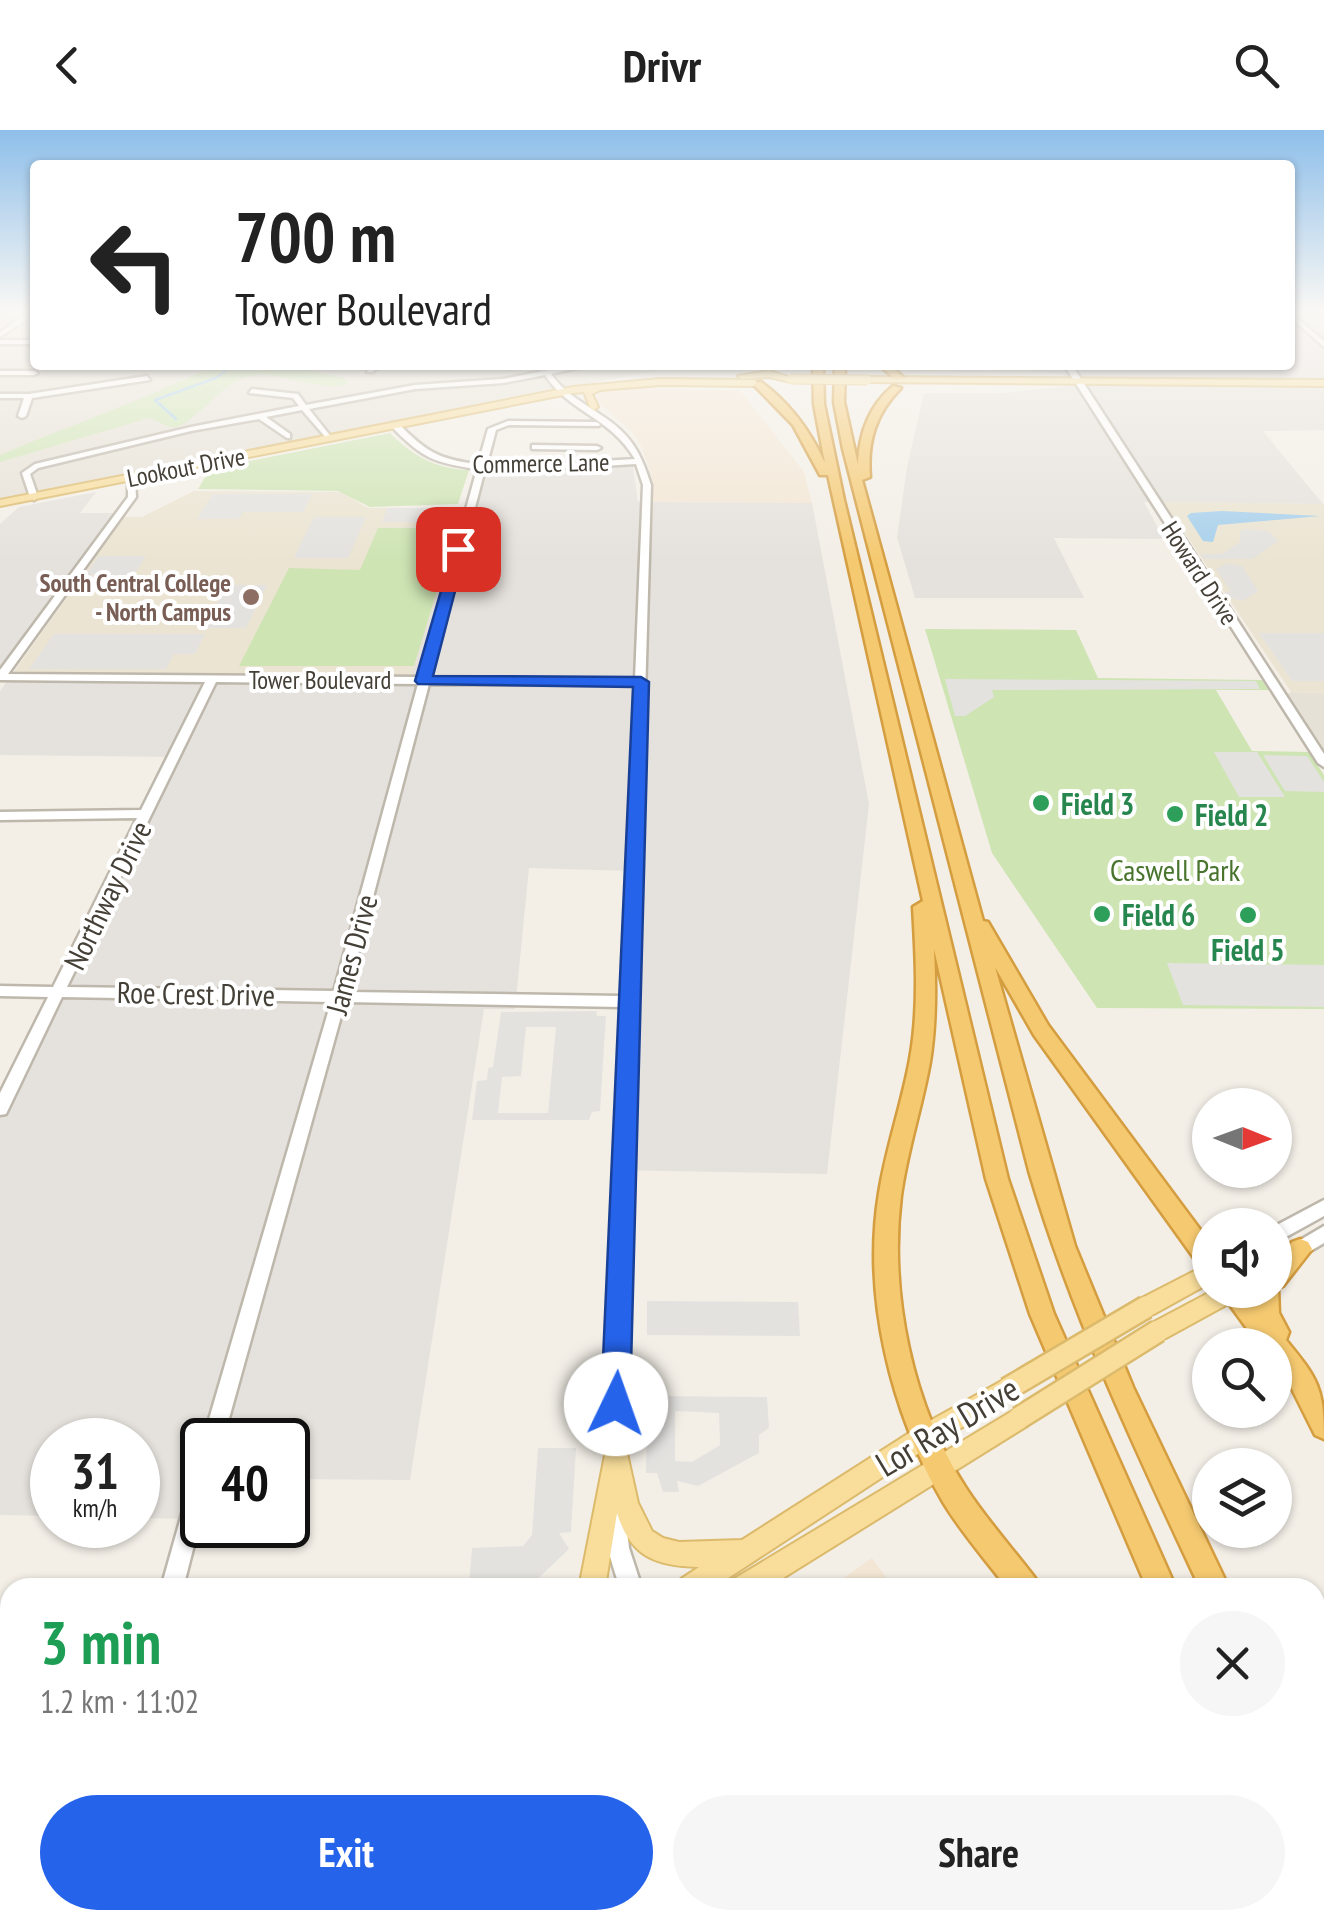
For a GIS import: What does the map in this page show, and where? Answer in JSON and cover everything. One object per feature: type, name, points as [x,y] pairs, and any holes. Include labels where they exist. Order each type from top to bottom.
[{"type":"highway","points":[[772,394],[808,442],[838,500]]},
{"type":"highway","points":[[819,394],[838,500],[980,1117],[1017,1245],[1079,1404],[1157,1578]]},
{"type":"highway","points":[[841,394],[842,418],[862,504],[1063,1246],[1123,1394],[1210,1578]]},
{"type":"highway","points":[[862,504],[866,488],[862,457],[867,432],[888,394]]},
{"type":"highway","points":[[920,855],[926,1006],[921,1058],[889,1197],[887,1272],[895,1330],[940,1470],[1016,1578]]},
{"type":"highway","points":[[965,894],[1041,1030],[1192,1239]]},
{"type":"highway","points":[[1187,1232],[1192,1235]]},
{"type":"highway","points":[[1292,1258],[1300,1249]]},
{"type":"highway","points":[[1246,1308],[1298,1374],[1320,1418]]},
{"type":"highway","points":[[1267,1308],[1267,1315],[1300,1371],[1320,1418]]},
{"type":"main road","points":[[532,397],[538,394]]},
{"type":"main road","name":"Lookout Drive","points":[[0,503],[548,394]]},
{"type":"main road","points":[[588,394],[594,413]]},
{"type":"main road","points":[[502,404],[561,398],[594,413]]},
{"type":"main road","name":"Lor Ray Drive","points":[[706,1578],[926,1436],[1192,1282]]},
{"type":"main road","name":"Lor Ray Drive","points":[[761,1578],[1200,1308]]},
{"type":"main road","points":[[614,1448],[624,1502],[641,1538],[660,1552],[675,1556],[750,1551]]},
{"type":"main road","points":[[594,1578],[614,1448]]},
{"type":"street","points":[[0,396],[45,394]]},
{"type":"street","points":[[72,403],[75,394]]},
{"type":"street","points":[[277,394],[295,396],[328,438]]},
{"type":"street","points":[[34,497],[26,473],[35,466],[192,429],[380,394]]},
{"type":"street","points":[[573,394],[626,437],[641,461],[647,485],[614,1448],[614,1518],[628,1578]]},
{"type":"street","name":"Howard Drive","points":[[1087,394],[1324,763]]},
{"type":"street","points":[[22,416],[29,396]]},
{"type":"street","points":[[530,466],[540,423],[594,413]]},
{"type":"street","points":[[260,416],[286,436]]},
{"type":"street","name":"James Drive","points":[[220,1418],[340,996],[494,427],[540,423]]},
{"type":"street","name":"Commerce Lane","points":[[394,425],[420,450],[435,458],[482,465],[641,461]]},
{"type":"street","points":[[192,429],[203,444]]},
{"type":"street","points":[[535,447],[597,448]]},
{"type":"street","points":[[0,677],[132,497],[131,478]]},
{"type":"street","name":"Tower Boulevard","points":[[0,677],[641,682]]},
{"type":"street","name":"Northway Drive","points":[[0,1109],[212,680]]},
{"type":"street","points":[[0,816],[146,814]]},
{"type":"street","name":"Roe Crest Drive","points":[[0,991],[631,1002]]},
{"type":"street","points":[[1292,1226],[1324,1208]]},
{"type":"street","points":[[1292,1254],[1324,1234]]},
{"type":"street","points":[[175,1578],[183,1548]]},
{"type":"shaded area","points":[[0,394],[538,394],[0,500]]},
{"type":"shaded area","points":[[598,394],[743,394],[804,472],[812,503],[652,502],[652,478],[642,448],[633,433],[596,401]]},
{"type":"shaded area","points":[[924,394],[1324,394],[1324,430],[1263,431],[1323,504],[1144,502],[1164,539],[1054,538],[1084,598],[915,598],[897,537],[907,467]]},
{"type":"shaded area","points":[[633,467],[638,502],[812,503],[869,804],[827,1174],[614,1170],[630,871],[529,868],[515,1009],[484,1009],[410,1480],[310,1479],[310,1418],[180,1418],[180,1519],[160,1518],[160,1418],[30,1418],[30,1516],[0,1515],[0,1100],[177,757],[0,755],[0,691],[13,673],[410,677],[475,470]]},
{"type":"shaded area","name":"South Central College - North Campus","points":[[194,491],[341,492],[368,508],[463,508],[411,677],[13,673],[124,517],[142,517]]},
{"type":"shaded area","points":[[96,492],[80,513],[116,513],[0,669],[0,524],[19,507]]},
{"type":"shaded area","points":[[213,494],[312,494],[303,512],[243,512],[239,519],[197,519]]},
{"type":"shaded area","points":[[1164,502],[1324,504],[1324,693],[1291,692]]},
{"type":"shaded area","points":[[387,508],[456,508],[453,522],[382,522]]},
{"type":"shaded area","points":[[314,517],[366,517],[348,558],[294,558]]},
{"type":"shaded area","points":[[1240,531],[1268,531],[1278,541],[1252,559],[1204,559],[1200,554],[1222,554],[1240,542]]},
{"type":"shaded area","points":[[99,556],[146,556],[134,575],[86,575]]},
{"type":"shaded area","points":[[1227,563],[1242,566],[1258,591],[1243,601],[1227,597],[1225,592],[1231,591],[1216,569]]},
{"type":"shaded area","points":[[227,585],[267,585],[246,628],[204,628]]},
{"type":"shaded area","points":[[1259,633],[1324,633],[1324,681],[1292,681]]},
{"type":"shaded area","points":[[54,634],[205,634],[195,654],[174,654],[166,669],[29,669]]},
{"type":"shaded area","points":[[945,679],[1256,681],[1260,689],[992,690],[994,697],[965,716],[955,716]]},
{"type":"shaded area","points":[[1324,693],[1324,754],[1285,695]]},
{"type":"shaded area","points":[[1214,752],[1257,752],[1285,797],[1239,797]]},
{"type":"shaded area","points":[[1263,755],[1307,756],[1324,782],[1324,792],[1285,791]]},
{"type":"shaded area","points":[[1167,963],[1324,965],[1324,1007],[1183,1005]]},
{"type":"shaded area","points":[[596,1011],[597,1016],[606,1016],[600,1111],[592,1112],[589,1120],[472,1120],[477,1081],[487,1080],[488,1068],[493,1067],[501,1012]],"holes":[[[526,1027],[556,1027],[548,1113],[498,1113],[502,1077],[521,1076]]]},
{"type":"shaded area","points":[[647,1301],[798,1302],[800,1336],[647,1335]]},
{"type":"shaded area","points":[[656,1396],[767,1397],[769,1428],[759,1435],[759,1453],[698,1486],[677,1481],[679,1492],[663,1492],[657,1473],[646,1473],[647,1414],[656,1414]],"holes":[[[675,1411],[719,1413],[720,1445],[692,1462],[675,1461]]]},
{"type":"shaded area","points":[[538,1448],[576,1448],[571,1532],[559,1533],[569,1549],[538,1578],[470,1578],[472,1548],[523,1546],[532,1535]]},
{"type":"shaded area","points":[[872,1558],[886,1578],[844,1578]]},
{"type":"green space","points":[[150,394],[220,394],[177,427],[149,418],[0,462],[0,455]]},
{"type":"green space","points":[[390,433],[426,460],[469,470],[458,504],[370,507],[338,491],[198,489],[207,474],[225,466]]},
{"type":"green space","points":[[378,528],[456,528],[414,666],[239,666],[289,568],[360,570]]},
{"type":"green space","name":"Caswell Park","points":[[925,629],[1076,630],[1098,678],[1262,680],[1269,690],[1216,690],[1252,751],[1309,752],[1324,775],[1324,1009],[1097,1008],[992,853]]},
{"type":"water","points":[[1222,511],[1320,516],[1218,525],[1213,542],[1203,541],[1187,516]]},
{"type":"waterway","points":[[172,394],[155,400],[176,419]]},
{"type":"place","name":"South Central College - North Campus","points":[[251,597]]},
{"type":"place","name":"Field 3","points":[[1041,803]]},
{"type":"place","name":"Field 2","points":[[1175,814]]},
{"type":"place","name":"Field 6","points":[[1102,914]]},
{"type":"place","name":"Field 5","points":[[1248,915]]},
{"type":"route","points":[[458,549],[424,681],[641,682],[616,1404]]}]
